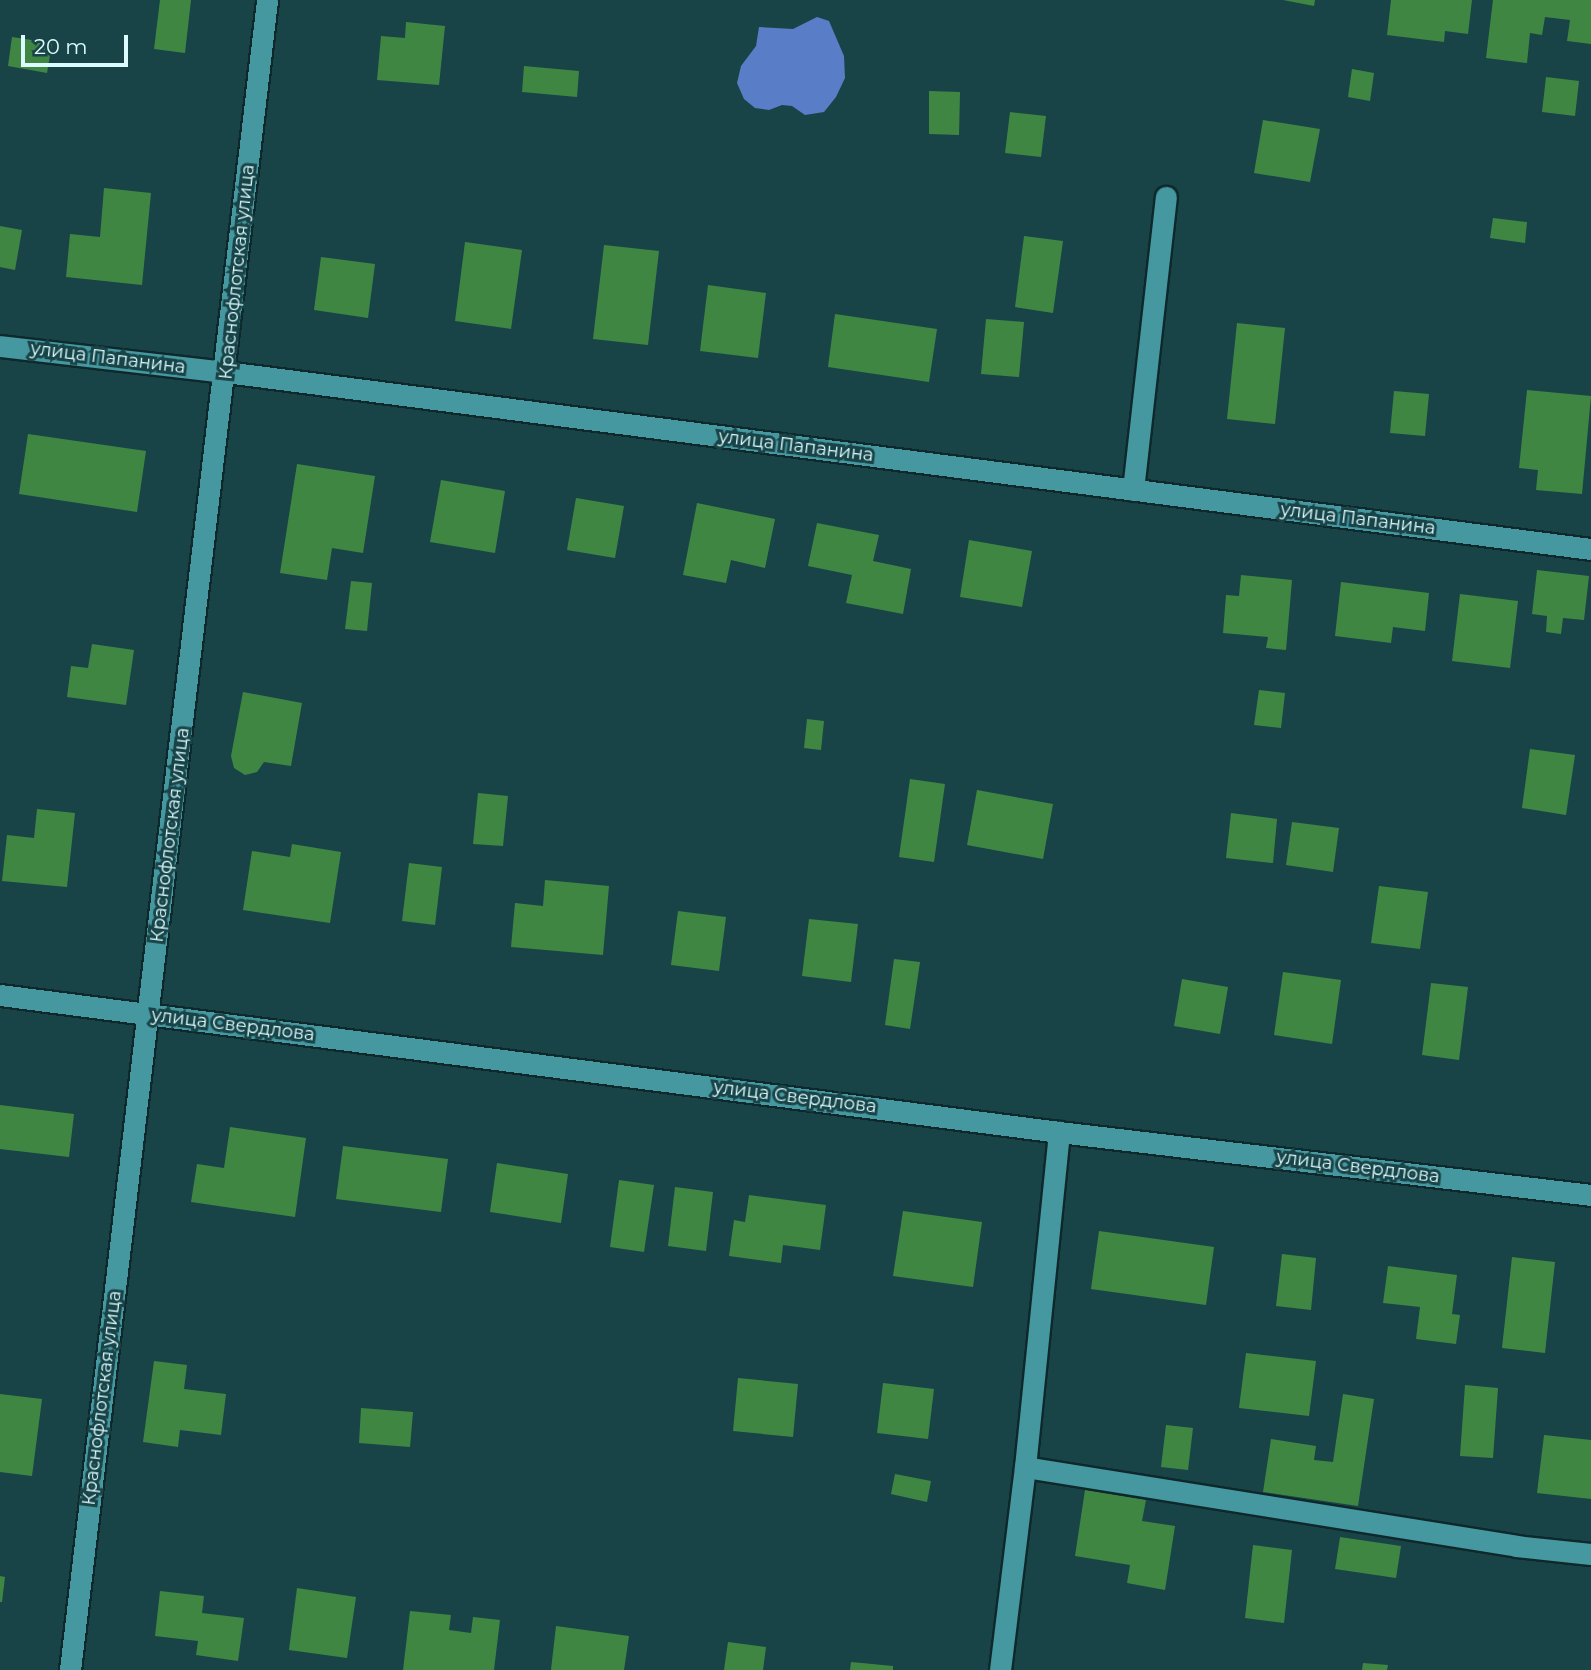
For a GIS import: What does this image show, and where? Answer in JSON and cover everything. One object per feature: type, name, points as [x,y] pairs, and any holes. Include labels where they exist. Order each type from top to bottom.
[{"type":"street","name":"Краснофлотская улица","points":[[71,1670],[226,372],[267,0]]},
{"type":"street","points":[[1133,490],[1166,197]]},
{"type":"street","name":"улица Папанина","points":[[0,346],[226,372],[1591,549]]},
{"type":"street","name":"улица Свердлова","points":[[0,995],[1059,1132],[1591,1195]]},
{"type":"street","points":[[1000,1670],[1025,1467],[1059,1132]]},
{"type":"street","points":[[1025,1467],[1516,1546],[1591,1554]]},
{"type":"water","points":[[817,17],[829,21],[844,56],[845,78],[836,97],[824,112],[805,115],[792,106],[782,105],[769,110],[755,108],[744,99],[737,83],[741,66],[756,46],[759,27],[793,29]]},
{"type":"building","points":[[160,0],[191,0],[185,53],[154,49]]},
{"type":"building","points":[[1283,0],[1315,0],[1314,6]]},
{"type":"building","points":[[1391,0],[1472,0],[1468,34],[1445,31],[1444,42],[1387,35]]},
{"type":"building","points":[[1493,0],[1591,0],[1591,44],[1567,41],[1570,20],[1545,17],[1542,35],[1530,33],[1527,63],[1486,58]]},
{"type":"building","points":[[406,22],[445,26],[439,85],[377,80],[381,36],[405,38]]},
{"type":"building","points":[[12,37],[52,43],[47,73],[8,66]]},
{"type":"building","points":[[524,66],[579,71],[577,97],[522,92]]},
{"type":"building","points":[[1352,69],[1374,73],[1370,101],[1348,97]]},
{"type":"building","points":[[1546,77],[1579,81],[1575,116],[1542,112]]},
{"type":"building","points":[[929,91],[960,92],[959,135],[929,134]]},
{"type":"building","points":[[1010,112],[1046,116],[1041,157],[1005,153]]},
{"type":"building","points":[[1263,120],[1320,129],[1310,182],[1254,173]]},
{"type":"building","points":[[104,188],[151,193],[142,285],[66,277],[70,234],[100,237]]},
{"type":"building","points":[[1493,218],[1527,222],[1525,243],[1490,238]]},
{"type":"building","points":[[0,226],[22,230],[15,270],[0,267]]},
{"type":"building","points":[[1024,236],[1063,241],[1053,313],[1015,307]]},
{"type":"building","points":[[465,242],[522,250],[511,329],[455,321]]},
{"type":"building","points":[[604,245],[659,251],[648,345],[593,339]]},
{"type":"building","points":[[321,257],[375,264],[368,318],[314,310]]},
{"type":"building","points":[[708,285],[766,293],[758,358],[700,351]]},
{"type":"building","points":[[835,314],[937,329],[929,382],[828,367]]},
{"type":"building","points":[[986,319],[1024,322],[1019,377],[981,374]]},
{"type":"building","points":[[1237,323],[1285,328],[1275,424],[1227,419]]},
{"type":"building","points":[[1527,390],[1591,396],[1582,494],[1536,490],[1538,470],[1519,468]]},
{"type":"building","points":[[1394,391],[1429,394],[1425,436],[1390,433]]},
{"type":"building","points":[[28,434],[146,451],[137,512],[19,494]]},
{"type":"building","points":[[297,464],[375,476],[363,553],[332,548],[327,580],[280,573]]},
{"type":"building","points":[[441,480],[505,491],[495,553],[430,542]]},
{"type":"building","points":[[576,498],[624,506],[615,558],[567,550]]},
{"type":"building","points":[[697,503],[775,519],[765,568],[731,560],[726,583],[683,575]]},
{"type":"building","points":[[817,523],[879,535],[873,561],[911,569],[903,614],[846,603],[852,575],[808,566]]},
{"type":"building","points":[[969,540],[1032,551],[1022,607],[960,597]]},
{"type":"building","points":[[1537,570],[1589,576],[1584,620],[1563,618],[1561,634],[1546,632],[1547,616],[1532,614]]},
{"type":"building","points":[[1241,575],[1292,580],[1286,650],[1266,648],[1268,637],[1223,633],[1226,595],[1239,596]]},
{"type":"building","points":[[351,581],[372,583],[367,631],[345,629]]},
{"type":"building","points":[[1341,582],[1429,593],[1425,631],[1393,627],[1391,643],[1335,636]]},
{"type":"building","points":[[1460,594],[1518,601],[1510,668],[1452,661]]},
{"type":"building","points":[[92,644],[134,650],[126,705],[67,697],[71,666],[88,668]]},
{"type":"building","points":[[1259,690],[1285,693],[1281,728],[1254,725]]},
{"type":"building","points":[[243,692],[302,703],[291,766],[264,762],[257,772],[245,775],[234,768],[231,756]]},
{"type":"building","points":[[807,719],[824,721],[821,750],[804,748]]},
{"type":"building","points":[[1530,749],[1575,755],[1566,815],[1522,808]]},
{"type":"building","points":[[910,779],[945,784],[934,862],[899,857]]},
{"type":"building","points":[[977,790],[1053,804],[1043,859],[967,845]]},
{"type":"building","points":[[478,793],[508,796],[503,846],[473,844]]},
{"type":"building","points":[[37,809],[75,813],[67,887],[2,881],[7,835],[34,838]]},
{"type":"building","points":[[1231,813],[1277,819],[1273,863],[1226,858]]},
{"type":"building","points":[[1292,822],[1339,828],[1333,872],[1286,865]]},
{"type":"building","points":[[292,844],[341,852],[330,923],[243,910],[252,851],[290,857]]},
{"type":"building","points":[[409,863],[442,867],[435,925],[402,921]]},
{"type":"building","points":[[545,880],[609,886],[603,955],[511,947],[515,903],[543,906]]},
{"type":"building","points":[[1379,886],[1428,892],[1420,949],[1371,943]]},
{"type":"building","points":[[678,911],[726,917],[719,971],[671,965]]},
{"type":"building","points":[[809,919],[858,924],[851,982],[802,976]]},
{"type":"building","points":[[894,959],[920,962],[910,1029],[885,1025]]},
{"type":"building","points":[[1283,972],[1341,980],[1332,1044],[1274,1035]]},
{"type":"building","points":[[1182,979],[1228,987],[1220,1034],[1174,1026]]},
{"type":"building","points":[[1431,983],[1468,987],[1459,1060],[1422,1055]]},
{"type":"building","points":[[0,1105],[74,1114],[69,1157],[0,1149]]},
{"type":"building","points":[[230,1127],[306,1138],[295,1217],[191,1202],[197,1164],[224,1168]]},
{"type":"building","points":[[343,1146],[448,1159],[441,1212],[336,1199]]},
{"type":"building","points":[[497,1163],[568,1174],[561,1223],[490,1212]]},
{"type":"building","points":[[619,1180],[654,1185],[644,1252],[610,1247]]},
{"type":"building","points":[[675,1187],[713,1192],[706,1251],[668,1246]]},
{"type":"building","points":[[749,1195],[826,1205],[820,1250],[783,1245],[781,1263],[729,1256],[734,1220],[745,1222]]},
{"type":"building","points":[[903,1211],[982,1222],[973,1287],[893,1276]]},
{"type":"building","points":[[1099,1231],[1214,1247],[1206,1305],[1091,1289]]},
{"type":"building","points":[[1282,1254],[1316,1258],[1311,1310],[1276,1306]]},
{"type":"building","points":[[1512,1257],[1555,1262],[1545,1353],[1502,1348]]},
{"type":"building","points":[[1388,1266],[1457,1275],[1452,1314],[1460,1315],[1456,1344],[1416,1339],[1420,1307],[1383,1303]]},
{"type":"building","points":[[1246,1353],[1316,1361],[1309,1416],[1239,1408]]},
{"type":"building","points":[[154,1361],[187,1365],[184,1389],[226,1394],[221,1435],[180,1430],[178,1447],[143,1442]]},
{"type":"building","points":[[738,1378],[798,1384],[793,1437],[733,1431]]},
{"type":"building","points":[[883,1383],[934,1389],[928,1439],[877,1433]]},
{"type":"building","points":[[1465,1385],[1498,1388],[1493,1458],[1460,1456]]},
{"type":"building","points":[[0,1394],[42,1399],[32,1476],[0,1472]]},
{"type":"building","points":[[1343,1394],[1374,1399],[1358,1506],[1263,1492],[1271,1439],[1316,1446],[1314,1460],[1333,1462]]},
{"type":"building","points":[[361,1408],[413,1412],[410,1447],[359,1443]]},
{"type":"building","points":[[1166,1425],[1193,1428],[1188,1470],[1161,1467]]},
{"type":"building","points":[[1544,1435],[1591,1440],[1591,1499],[1537,1493]]},
{"type":"building","points":[[895,1474],[931,1481],[927,1502],[891,1494]]},
{"type":"building","points":[[1085,1490],[1146,1500],[1142,1521],[1175,1526],[1165,1590],[1127,1583],[1130,1565],[1075,1556]]},
{"type":"building","points":[[1340,1537],[1401,1546],[1396,1578],[1335,1569]]},
{"type":"building","points":[[1253,1545],[1292,1550],[1284,1623],[1245,1618]]},
{"type":"building","points":[[0,1576],[5,1577],[2,1602],[0,1602]]},
{"type":"building","points":[[297,1588],[356,1597],[347,1658],[289,1650]]},
{"type":"building","points":[[160,1591],[204,1596],[202,1613],[244,1618],[238,1661],[196,1655],[198,1641],[155,1636]]},
{"type":"building","points":[[410,1611],[451,1615],[449,1630],[471,1633],[473,1617],[500,1620],[494,1670],[403,1670]]},
{"type":"building","points":[[556,1626],[629,1636],[624,1670],[551,1670]]},
{"type":"building","points":[[728,1642],[766,1647],[763,1670],[724,1670]]},
{"type":"building","points":[[851,1662],[893,1666],[893,1670],[850,1670]]},
{"type":"building","points":[[1363,1663],[1388,1665],[1387,1670],[1362,1670]]}]
